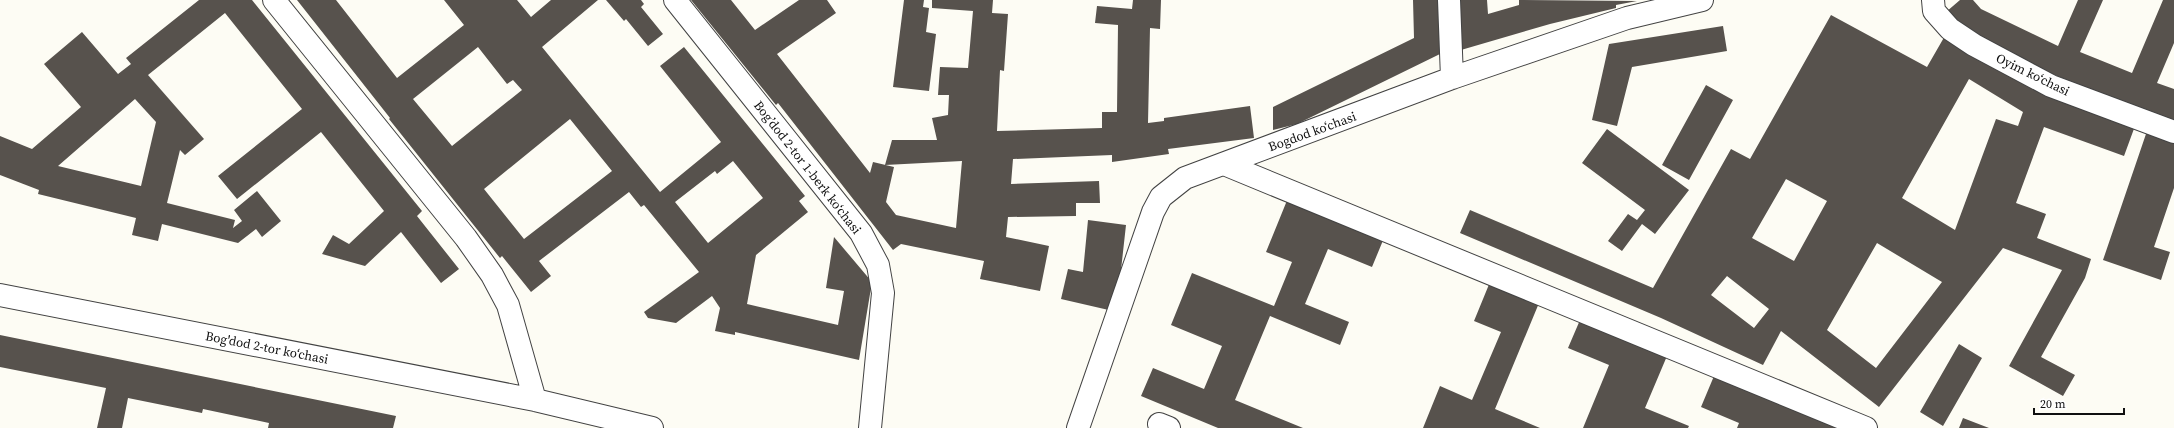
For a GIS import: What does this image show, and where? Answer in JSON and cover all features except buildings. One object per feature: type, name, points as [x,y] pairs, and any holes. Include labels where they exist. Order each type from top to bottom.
[{"type":"street","points":[[274,0],[466,238],[492,275],[508,305],[535,400]]},
{"type":"street","name":"Bogʼdod 2-tor 1-berk koʻchasi","points":[[675,0],[861,233],[878,265],[883,293],[870,428]]},
{"type":"street","points":[[1449,0],[1452,78]]},
{"type":"street","name":"Bogdod koʻchasi","points":[[1078,428],[1153,212],[1161,197],[1185,178],[1452,78],[1627,18],[1702,0]]},
{"type":"street","name":"Oyim koʻchasi","points":[[1933,0],[1934,10],[1950,29],[1974,44],[2051,86],[2174,132]]},
{"type":"street","points":[[1224,164],[1866,428]]},
{"type":"street","name":"Bog'dod 2-tor koʻchasi","points":[[0,295],[535,400],[652,428]]}]
